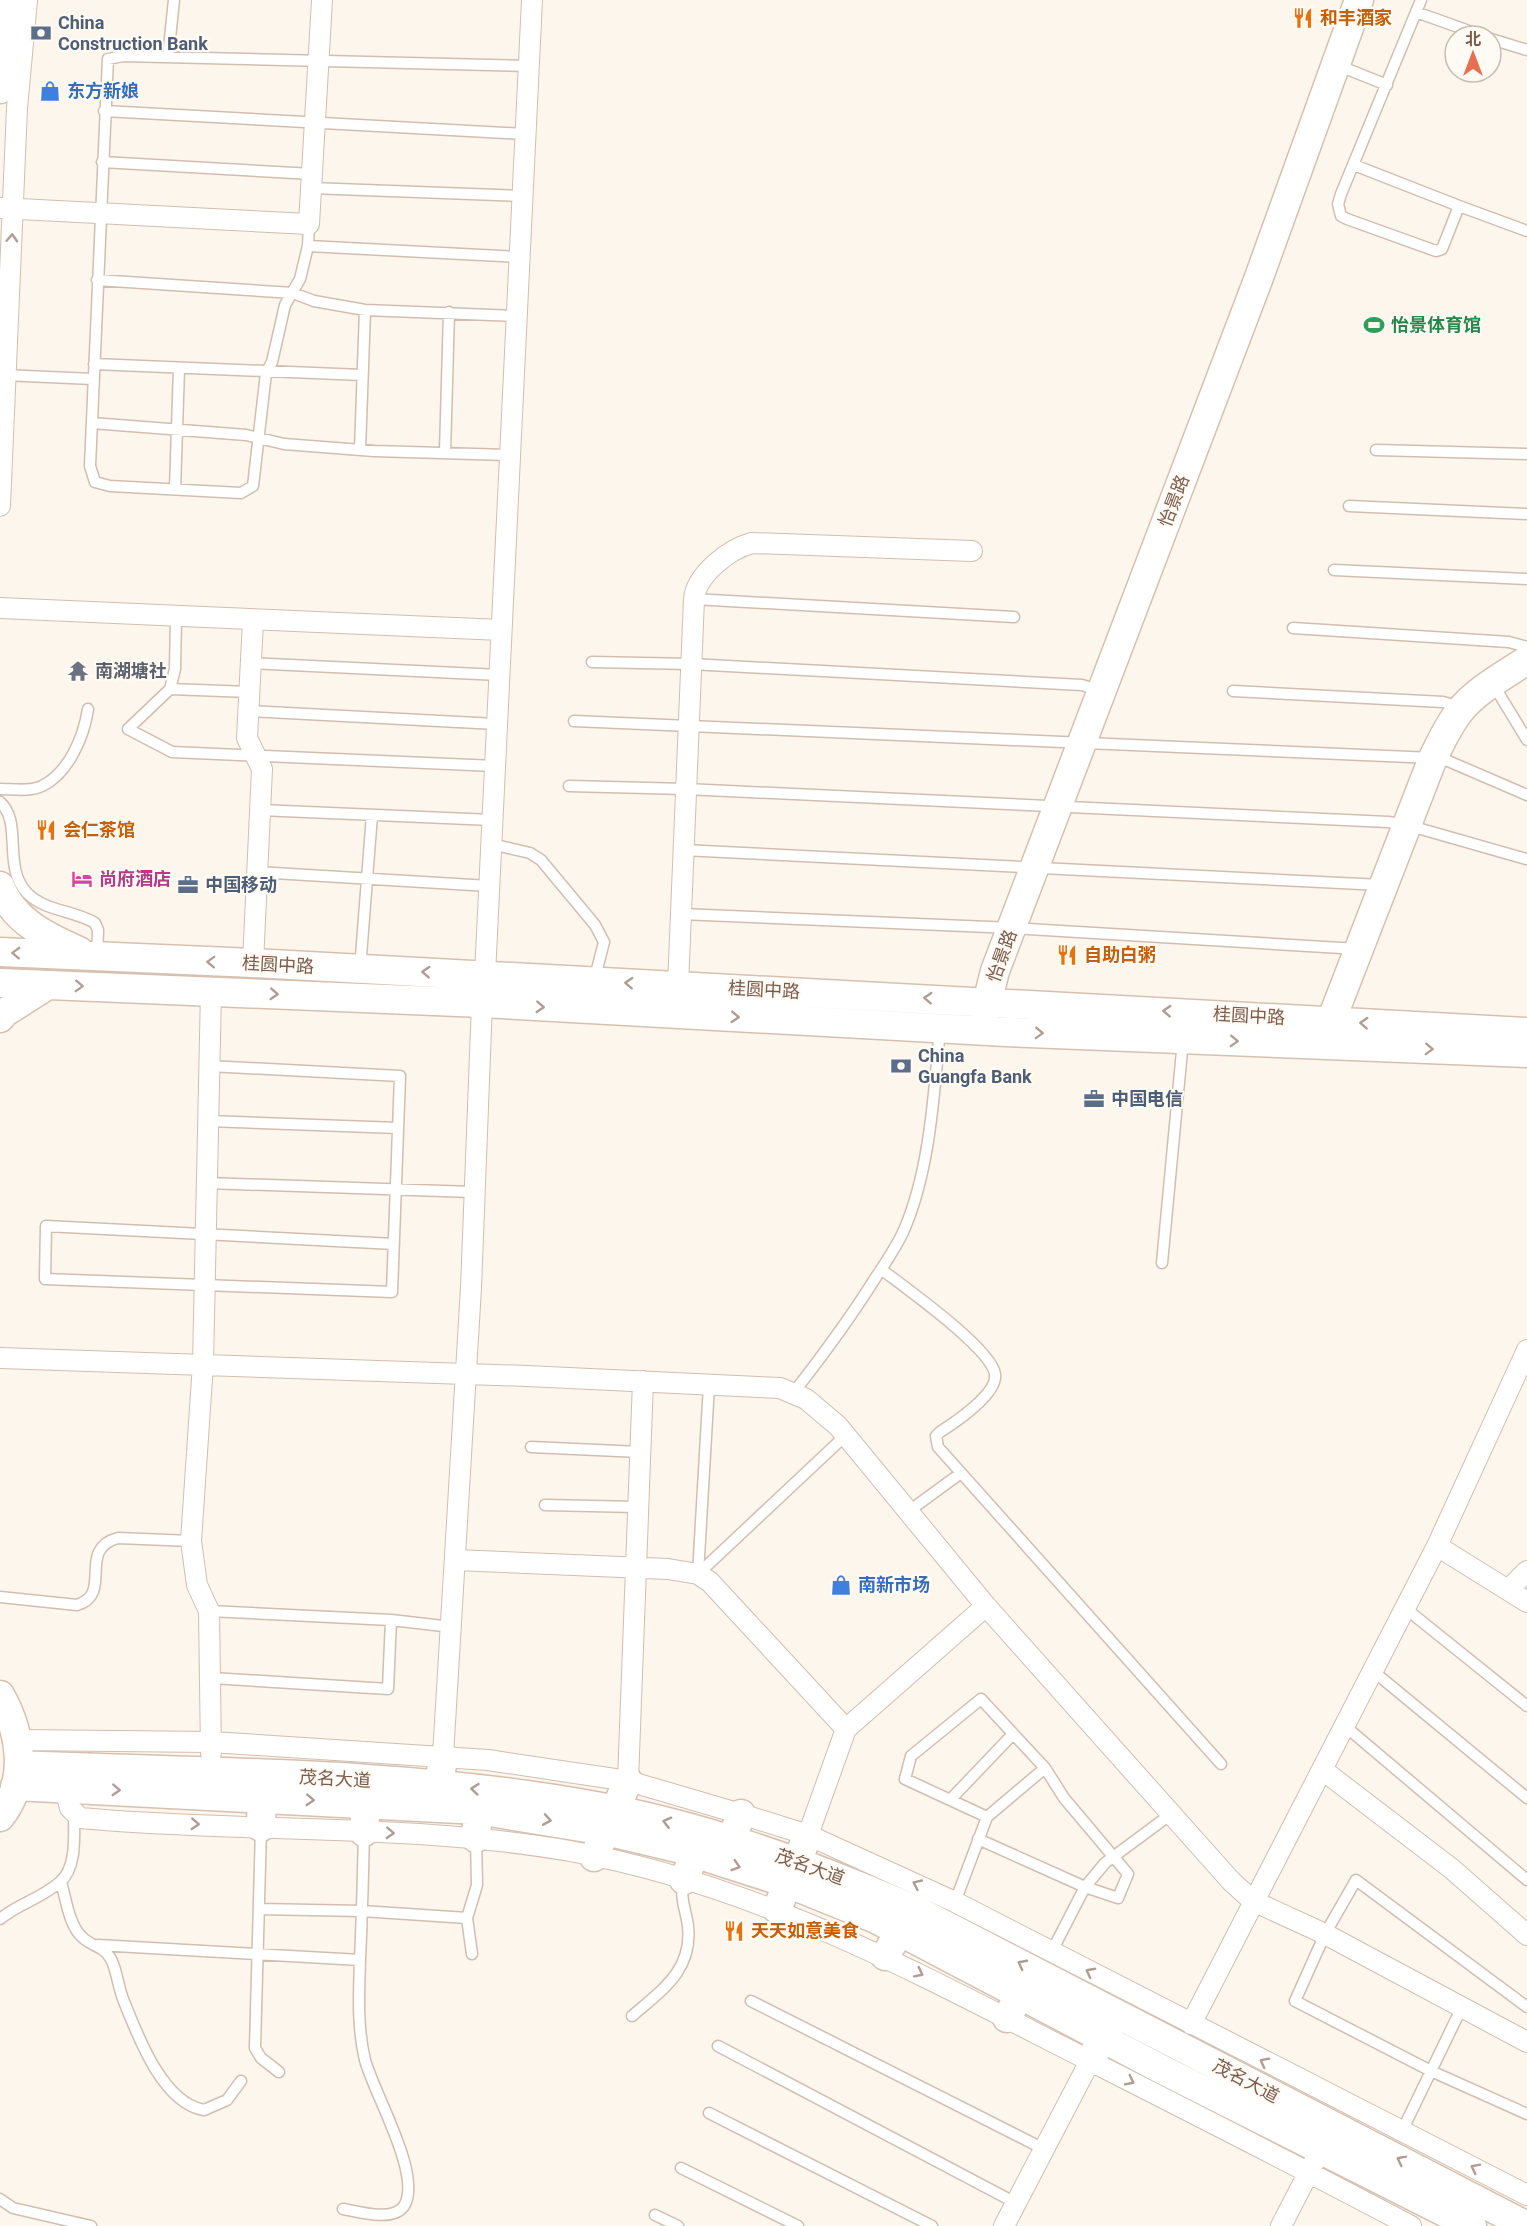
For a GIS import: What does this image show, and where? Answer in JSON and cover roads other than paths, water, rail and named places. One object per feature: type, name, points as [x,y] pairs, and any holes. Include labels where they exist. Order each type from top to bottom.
[{"type":"main road","name":"怡景路","points":[[981,1030],[995,971],[1258,280],[1359,0]]},
{"type":"main road","points":[[0,89],[4,15]]},
{"type":"main road","points":[[1331,1021],[1433,758],[1462,708],[1527,660]]},
{"type":"main road","points":[[0,886],[5,899],[21,918],[47,936],[93,957]]},
{"type":"main road","name":"桂圆中路","points":[[0,952],[987,1001],[1527,1032]]},
{"type":"main road","points":[[482,1004],[485,975]]},
{"type":"main road","name":"桂圆中路","points":[[0,983],[482,1004],[939,1029],[1527,1053]]},
{"type":"main road","points":[[0,1018],[4,1013],[48,985]]},
{"type":"main road","points":[[0,1695],[11,1715],[18,1764],[0,1817]]},
{"type":"main road","points":[[438,1796],[443,1756]]},
{"type":"main road","name":"茂名大道","points":[[18,1764],[65,1788],[207,1783]]},
{"type":"main road","name":"茂名大道","points":[[18,1764],[207,1783],[438,1796],[477,1824],[610,1820]]},
{"type":"main road","points":[[594,1857],[628,1781]]},
{"type":"main road","points":[[261,1827],[262,1786]]},
{"type":"main road","name":"茂名大道","points":[[262,1786],[366,1803],[507,1792],[699,1843],[787,1884],[900,1931],[946,1926]]},
{"type":"main road","points":[[364,1832],[366,1803]]},
{"type":"main road","name":"茂名大道","points":[[699,1843],[736,1827],[787,1884]]},
{"type":"main road","points":[[787,1884],[808,1835]]},
{"type":"main road","points":[[684,1880],[699,1843]]},
{"type":"main road","name":"茂名大道","points":[[787,1884],[841,1878],[946,1926],[1103,2038],[1165,2071],[1211,2108],[1527,2226]]},
{"type":"main road","name":"茂名大道","points":[[946,1926],[1013,2006],[1103,2038],[1185,2035],[1281,2085],[1321,2149],[1472,2226]]},
{"type":"main road","points":[[885,1956],[900,1931]]},
{"type":"main road","points":[[1165,2071],[1185,2035]]},
{"type":"street","points":[[0,506],[7,208],[27,0]]},
{"type":"street","points":[[7,208],[309,224],[322,0]]},
{"type":"street","points":[[485,975],[508,455],[532,0]]},
{"type":"street","points":[[678,986],[696,587],[732,552],[752,543],[972,551]]},
{"type":"street","points":[[0,608],[176,618],[501,630]]},
{"type":"street","points":[[253,621],[248,738],[262,769],[253,963]]},
{"type":"street","points":[[207,1783],[212,1742],[209,1611],[197,1585],[191,1541],[202,1364],[211,991]]},
{"type":"street","points":[[443,1756],[466,1374],[472,1192],[482,1004]]},
{"type":"street","points":[[18,1764],[212,1742],[443,1756],[561,1769],[628,1781],[736,1827],[808,1835],[946,1926],[1052,1952],[1185,2035],[1253,1901],[1324,1771],[1437,1546],[1527,1350]]},
{"type":"street","points":[[0,1358],[709,1384],[780,1388],[794,1392],[806,1399],[846,1435],[986,1606],[1231,1881],[1253,1901],[1324,1934],[1527,2042]]},
{"type":"street","points":[[628,1781],[643,1382]]},
{"type":"street","points":[[1437,1546],[1527,1602]]},
{"type":"street","points":[[455,1560],[635,1567],[698,1574],[710,1582],[846,1729]]},
{"type":"street","points":[[1509,1589],[1527,1571]]},
{"type":"street","points":[[808,1835],[846,1729],[986,1606]]},
{"type":"street","points":[[1324,1771],[1452,1869],[1527,1935]]},
{"type":"street","points":[[65,1788],[74,1815],[98,1820],[364,1832],[477,1824],[684,1880],[787,1884],[885,1956],[1013,2006]]},
{"type":"street","points":[[1004,2226],[1103,2038],[1211,2108]]},
{"type":"street","points":[[1281,2085],[1402,2131],[1527,2195]]},
{"type":"street","points":[[1281,2226],[1321,2149],[1411,2226]]},
{"type":"lane","points":[[168,57],[174,0]]},
{"type":"lane","points":[[1421,0],[1338,204],[1341,216],[1347,219],[1436,251],[1442,249],[1459,206]]},
{"type":"lane","points":[[1416,12],[1450,24]]},
{"type":"lane","points":[[1503,43],[1527,50]]},
{"type":"lane","points":[[309,224],[308,246],[300,279],[285,305],[272,362],[266,373],[256,474],[250,490],[241,493],[110,486],[94,482],[90,466],[99,213],[108,59],[113,56],[529,66]]},
{"type":"lane","points":[[1335,65],[1387,85]]},
{"type":"lane","points":[[104,111],[525,134]]},
{"type":"lane","points":[[102,162],[312,181],[522,196]]},
{"type":"lane","points":[[1354,165],[1527,231]]},
{"type":"lane","points":[[308,246],[519,256]]},
{"type":"lane","points":[[97,280],[293,293],[314,301],[365,310],[516,316]]},
{"type":"lane","points":[[360,450],[365,310]]},
{"type":"lane","points":[[445,452],[449,312]]},
{"type":"lane","points":[[94,364],[266,373],[362,375]]},
{"type":"lane","points":[[175,489],[179,368]]},
{"type":"lane","points":[[3,375],[93,379]]},
{"type":"lane","points":[[92,423],[177,429],[259,438],[284,444],[360,450],[508,455]]},
{"type":"lane","points":[[1376,450],[1527,454]]},
{"type":"lane","points":[[1349,506],[1527,514]]},
{"type":"lane","points":[[1334,570],[1527,579]]},
{"type":"lane","points":[[694,599],[1014,617]]},
{"type":"lane","points":[[176,618],[175,669],[170,689],[128,729],[172,752],[495,766]]},
{"type":"lane","points":[[1293,628],[1509,642],[1527,647]]},
{"type":"lane","points":[[592,662],[691,664],[1082,685],[1103,692]]},
{"type":"lane","points":[[252,663],[499,675]]},
{"type":"lane","points":[[1493,684],[1527,740]]},
{"type":"lane","points":[[170,689],[249,701],[496,723]]},
{"type":"lane","points":[[1233,691],[1443,702],[1462,708]]},
{"type":"lane","points":[[0,789],[33,789],[42,786],[54,777],[69,760],[85,732],[88,709]]},
{"type":"lane","points":[[574,721],[1433,758],[1448,760],[1527,795]]},
{"type":"lane","points":[[569,786],[1057,806],[1407,825],[1526,859]]},
{"type":"lane","points":[[0,802],[5,806],[10,821],[11,849],[20,884],[41,903],[95,923],[93,957]]},
{"type":"lane","points":[[260,810],[492,820]]},
{"type":"lane","points":[[360,969],[372,815]]},
{"type":"lane","points":[[491,844],[530,853],[541,860],[595,925],[604,942],[594,981]]},
{"type":"lane","points":[[684,850],[1384,885]]},
{"type":"lane","points":[[257,872],[489,886]]},
{"type":"lane","points":[[681,914],[1013,928],[1359,949]]},
{"type":"lane","points":[[794,1392],[847,1323],[904,1231],[915,1197],[934,1094],[939,1029]]},
{"type":"lane","points":[[1162,1263],[1183,1039]]},
{"type":"lane","points":[[209,1066],[400,1076],[397,1190],[392,1292],[45,1279],[46,1226],[394,1244]]},
{"type":"lane","points":[[208,1121],[398,1128]]},
{"type":"lane","points":[[207,1183],[472,1192]]},
{"type":"lane","points":[[881,1269],[944,1318],[986,1358],[995,1375],[993,1386],[981,1401],[936,1436],[938,1447],[1221,1764]]},
{"type":"lane","points":[[698,1574],[709,1384]]},
{"type":"lane","points":[[698,1574],[846,1435]]},
{"type":"lane","points":[[531,1447],[640,1452]]},
{"type":"lane","points":[[909,1511],[961,1473]]},
{"type":"lane","points":[[545,1505],[637,1507]]},
{"type":"lane","points":[[0,1597],[77,1605],[90,1598],[96,1581],[98,1552],[101,1545],[118,1538],[191,1541]]},
{"type":"lane","points":[[1405,1608],[1527,1706]]},
{"type":"lane","points":[[209,1611],[391,1620],[452,1627]]},
{"type":"lane","points":[[212,1678],[388,1689],[391,1620]]},
{"type":"lane","points":[[1373,1671],[1527,1798]]},
{"type":"lane","points":[[978,1839],[1085,1887],[1118,1898],[1128,1874],[1064,1798],[1045,1768],[981,1699],[911,1756],[905,1779],[987,1817]]},
{"type":"lane","points":[[1346,1727],[1527,1880]]},
{"type":"lane","points":[[950,1800],[1013,1734]]},
{"type":"lane","points":[[946,1926],[987,1817],[1045,1768]]},
{"type":"lane","points":[[1052,1952],[1085,1887],[1105,1863],[1171,1814]]},
{"type":"lane","points":[[0,1920],[61,1882],[68,1869],[73,1849],[74,1815]]},
{"type":"lane","points":[[471,1954],[468,1918],[477,1885],[477,1824]]},
{"type":"lane","points":[[261,1827],[255,2048],[261,2058],[279,2073]]},
{"type":"lane","points":[[343,2209],[387,2214],[396,2212],[404,2207],[410,2189],[405,2164],[365,2060],[359,2018],[364,1832]]},
{"type":"lane","points":[[632,2016],[667,1986],[684,1963],[688,1926],[681,1891],[684,1880]]},
{"type":"lane","points":[[1527,2007],[1356,1880],[1324,1934],[1296,2001],[1431,2071],[1527,2114]]},
{"type":"lane","points":[[61,1882],[76,1930],[84,1940],[105,1950],[112,1962],[122,1997],[154,2067],[167,2087],[184,2102],[204,2110],[227,2100],[241,2081]]},
{"type":"lane","points":[[259,1909],[362,1911],[468,1918]]},
{"type":"lane","points":[[98,1945],[360,1960]]},
{"type":"lane","points":[[751,2001],[1044,2149]]},
{"type":"lane","points":[[1402,2131],[1462,2007]]},
{"type":"lane","points":[[718,2046],[1016,2203]]},
{"type":"lane","points":[[709,2113],[932,2226]]},
{"type":"lane","points":[[681,2168],[798,2226]]},
{"type":"lane","points":[[0,2199],[13,2208],[91,2226]]},
{"type":"lane","points":[[655,2215],[678,2226]]},
{"type":"place","name":"和丰酒家","points":[[1303,18]]},
{"type":"place","name":"China Construction Bank","points":[[41,33]]},
{"type":"place","name":"东方新娘","points":[[50,91]]},
{"type":"place","name":"怡景体育馆","points":[[1374,325]]},
{"type":"place","name":"南湖塘社","points":[[78,671]]},
{"type":"place","name":"会仁茶馆","points":[[46,830]]},
{"type":"place","name":"尚府酒店","points":[[82,879]]},
{"type":"place","name":"中国移动","points":[[188,885]]},
{"type":"place","name":"自助白粥","points":[[1067,955]]},
{"type":"place","name":"China Guangfa Bank","points":[[901,1066]]},
{"type":"place","name":"中国电信","points":[[1094,1099]]},
{"type":"place","name":"南新市场","points":[[841,1585]]},
{"type":"place","name":"天天如意美食","points":[[734,1931]]}]
